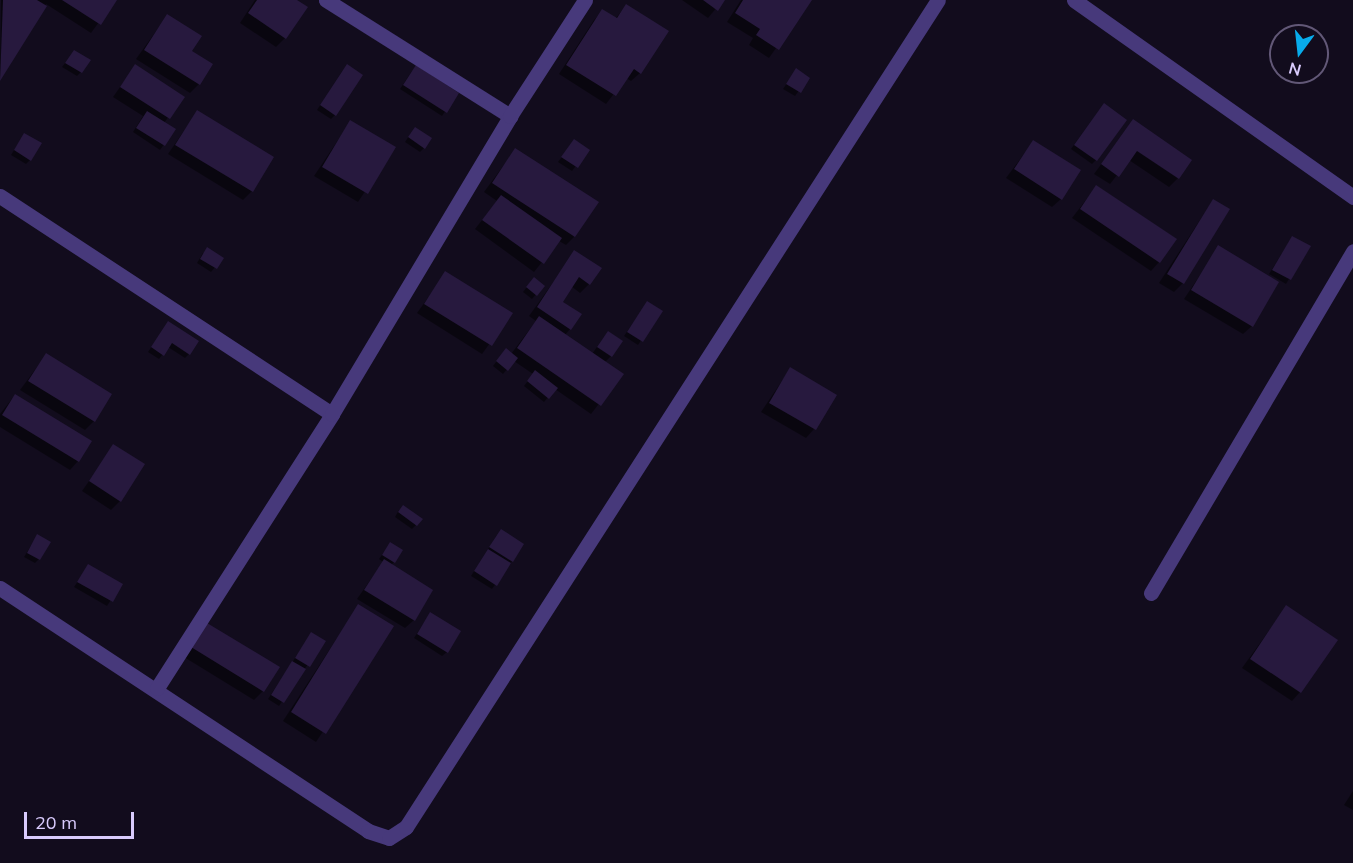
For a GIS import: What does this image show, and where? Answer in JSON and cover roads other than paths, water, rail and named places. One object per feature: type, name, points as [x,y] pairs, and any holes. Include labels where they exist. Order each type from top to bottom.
[{"type":"street","points":[[326,0],[510,116]]},
{"type":"street","points":[[157,688],[332,414],[510,116],[585,0]]},
{"type":"street","points":[[0,588],[157,688],[368,831],[389,838],[406,827],[938,0]]},
{"type":"street","points":[[1074,0],[1353,197]]},
{"type":"street","points":[[0,196],[332,414]]},
{"type":"street","points":[[1151,593],[1353,251]]}]
